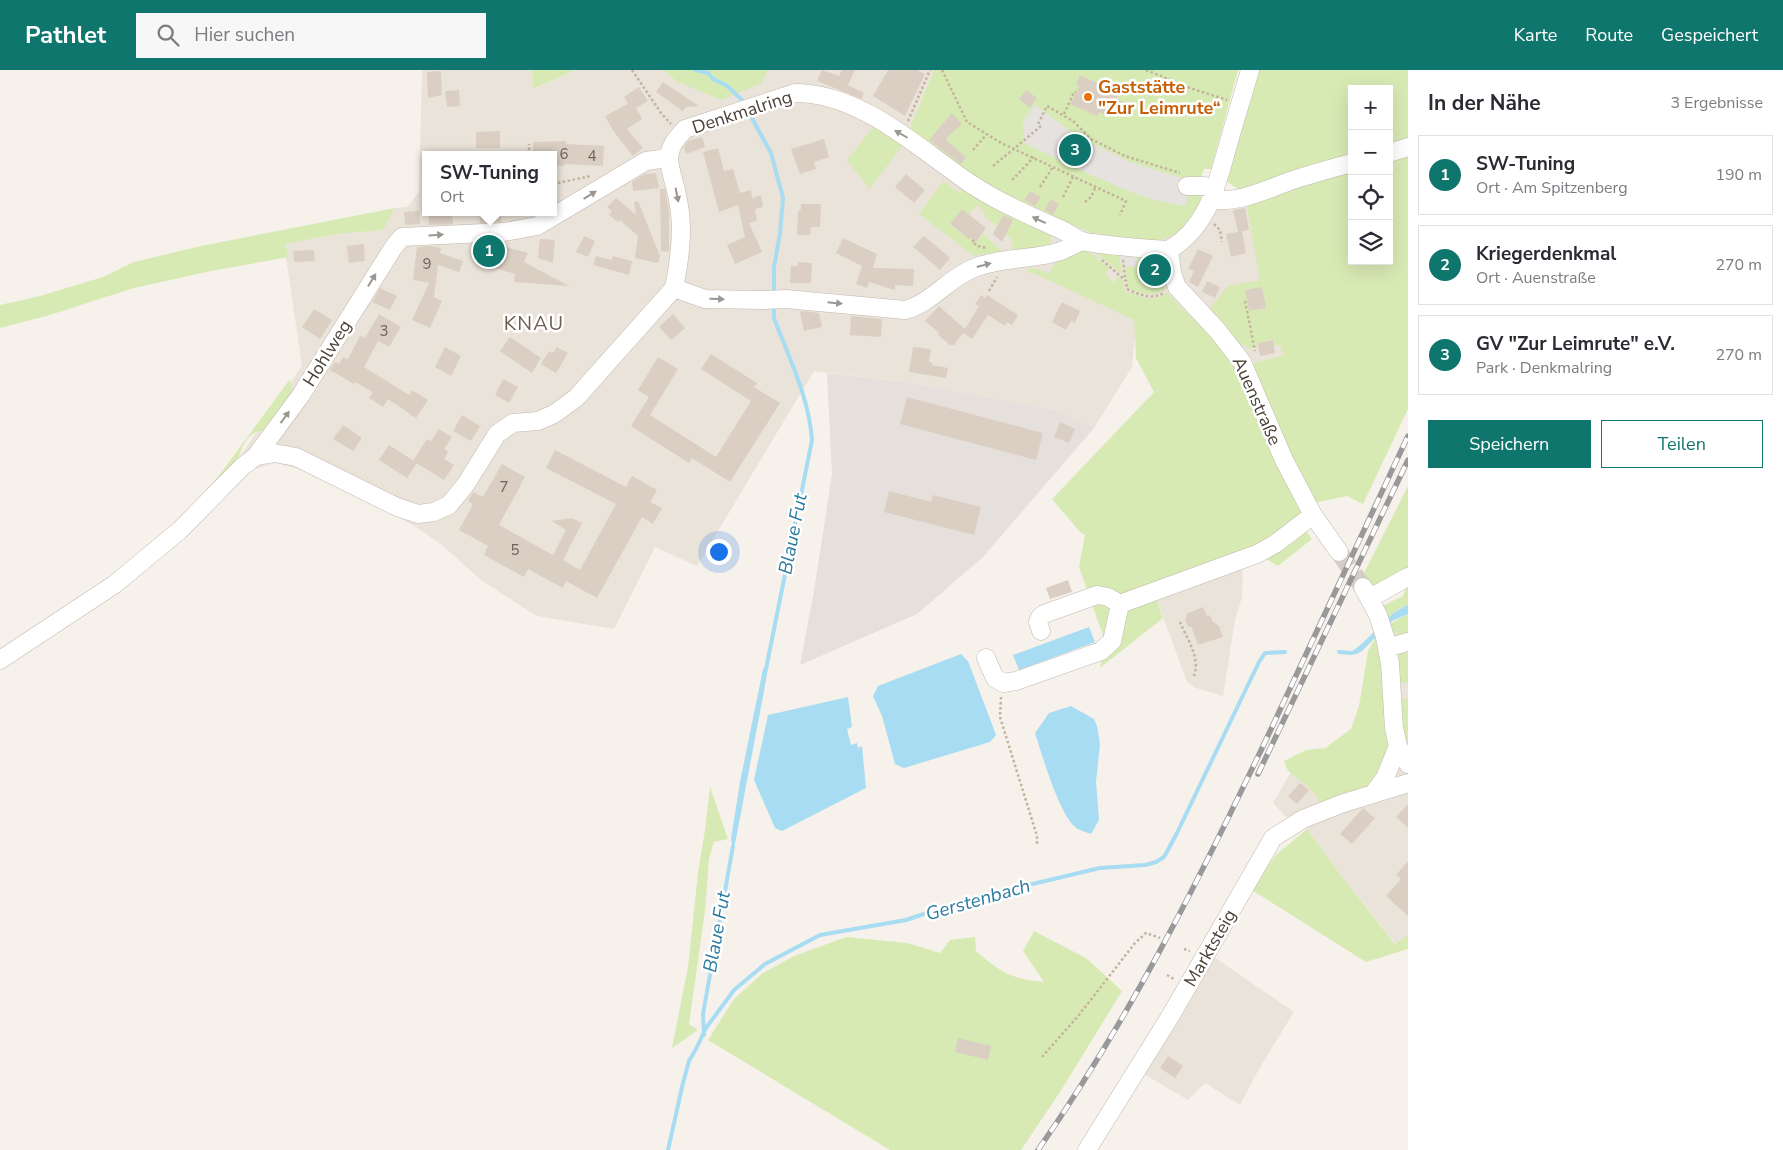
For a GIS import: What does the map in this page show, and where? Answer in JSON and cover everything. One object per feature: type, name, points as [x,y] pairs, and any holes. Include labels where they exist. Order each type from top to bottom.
[{"type":"street","points":[[1169,250],[1191,233],[1213,194],[1250,70]]},
{"type":"street","name":"Denkmalring","points":[[669,158],[673,142],[685,129],[730,116],[795,93],[810,93],[824,96],[862,111],[902,134],[1004,204],[1086,242],[1169,250]]},
{"type":"street","points":[[1393,151],[1408,147]]},
{"type":"street","points":[[256,456],[274,452],[296,457],[397,507],[418,514],[434,512],[449,506],[466,484],[497,434],[513,423],[538,421],[554,414],[576,398],[674,288],[679,266],[681,231],[678,202],[669,158]]},
{"type":"street","name":"Hohlweg","points":[[557,214],[646,161],[669,158]]},
{"type":"street","points":[[1191,186],[1213,194],[1225,202],[1348,164]]},
{"type":"street","name":"Hohlweg","points":[[0,660],[115,584],[180,530],[242,467],[256,456],[301,395],[393,248],[402,237],[504,232],[537,226],[554,216]]},
{"type":"street","points":[[674,288],[705,299],[786,299],[905,310],[916,307],[952,280],[976,267],[1060,251],[1086,242]]},
{"type":"street","name":"Auenstraße","points":[[1169,250],[1172,273],[1178,287],[1217,330],[1242,362],[1273,437],[1313,515],[1338,552]]},
{"type":"street","points":[[1120,604],[1258,554],[1282,539],[1313,515]]},
{"type":"street","points":[[1408,577],[1366,593],[1378,615],[1386,643],[1392,686],[1394,728],[1398,746],[1408,764]]},
{"type":"street","points":[[1041,631],[1038,622],[1040,617],[1080,600],[1097,595],[1108,597],[1120,604]]},
{"type":"street","points":[[986,658],[995,678],[1003,683],[1016,682],[1101,651],[1112,641],[1120,604]]},
{"type":"street","points":[[1386,643],[1407,642]]},
{"type":"street","points":[[1373,794],[1385,778],[1398,746]]},
{"type":"street","name":"Marktsteig","points":[[1087,1150],[1172,1015],[1273,838],[1303,819],[1408,783]]},
{"type":"path","points":[[632,70],[661,113],[680,134]]},
{"type":"path","points":[[902,134],[930,70]]},
{"type":"path","points":[[942,70],[967,122],[1001,143],[1126,201],[1120,215]]},
{"type":"path","points":[[1146,70],[1190,88],[1227,100]]},
{"type":"path","points":[[1064,114],[1074,92],[1076,92]]},
{"type":"path","points":[[993,166],[1040,128],[1038,124],[1047,106],[1064,114],[1091,139],[1126,156],[1196,178],[1191,186]]},
{"type":"path","points":[[973,150],[987,134]]},
{"type":"path","points":[[529,144],[529,151]]},
{"type":"path","points":[[1012,180],[1034,157]]},
{"type":"path","points":[[1040,187],[1053,167]]},
{"type":"path","points":[[1063,197],[1073,177]]},
{"type":"path","points":[[1085,202],[1091,198],[1095,188]]},
{"type":"path","points":[[1086,242],[1090,250],[1126,280]]},
{"type":"path","points":[[1123,247],[1122,266],[1127,289],[1142,296],[1154,297],[1165,292]]},
{"type":"path","points":[[1245,302],[1255,351]]},
{"type":"path","points":[[1180,622],[1194,654],[1196,667],[1193,678]]},
{"type":"path","points":[[1003,683],[1000,717],[1037,836],[1037,845]]},
{"type":"path","points":[[1042,1058],[1079,1016],[1135,943],[1146,933],[1160,938]]},
{"type":"path","points":[[1167,975],[1178,982]]},
{"type":"shaded area","points":[[422,70],[532,70],[534,89],[575,70],[663,70],[676,81],[762,83],[768,70],[934,70],[909,130],[1135,201],[1248,202],[1286,357],[1256,364],[1201,325],[1136,325],[1132,367],[1094,428],[1057,410],[906,382],[814,371],[697,566],[655,547],[614,629],[537,616],[482,581],[442,545],[379,505],[304,470],[275,463],[255,469],[239,458],[302,366],[284,244],[338,234],[382,230],[395,208],[407,207],[419,192]]},
{"type":"shaded area","points":[[1035,105],[1077,136],[1130,162],[1192,181],[1185,206],[1147,198],[1134,193],[1024,143],[1023,121]]},
{"type":"shaded area","points":[[1119,253],[1138,255],[1135,267],[1125,267],[1121,264]]},
{"type":"shaded area","points":[[827,373],[906,382],[1057,410],[1094,428],[983,557],[917,614],[800,665],[814,591],[832,474]]},
{"type":"shaded area","points":[[1243,567],[1242,597],[1235,620],[1223,696],[1196,688],[1187,682],[1151,584]]},
{"type":"shaded area","points":[[1408,622],[1408,935],[1396,944],[1343,878],[1307,829],[1300,815],[1286,817],[1273,803],[1298,760],[1368,775],[1391,641],[1397,626]]},
{"type":"shaded area","points":[[1214,957],[1294,1012],[1259,1069],[1240,1105],[1205,1083],[1188,1100],[1144,1074]]},
{"type":"green space","points":[[532,70],[575,70],[533,89]]},
{"type":"green space","points":[[663,70],[768,70],[762,83],[721,100],[676,81]]},
{"type":"green space","points":[[934,70],[1238,70],[1211,169],[1204,169],[1197,189],[1201,193],[1202,202],[1187,226],[1174,235],[1161,240],[1147,241],[1093,233],[995,193],[909,130]]},
{"type":"green space","points":[[1255,70],[1408,70],[1408,141],[1393,145],[1393,85],[1348,85],[1348,158],[1242,192],[1225,180]]},
{"type":"green space","points":[[875,125],[905,143],[869,189],[847,160]]},
{"type":"green space","points":[[1408,152],[1408,409],[1363,504],[1347,496],[1314,503],[1293,467],[1250,364],[1284,355],[1284,352],[1282,352],[1280,345],[1274,346],[1272,340],[1258,343],[1258,347],[1248,349],[1246,345],[1240,346],[1207,310],[1210,309],[1228,286],[1260,280],[1246,202],[1348,169],[1348,265],[1393,265],[1393,156]]},
{"type":"green space","points":[[943,181],[959,193],[964,185],[1053,232],[1048,247],[1013,250],[1011,239],[983,215],[985,212],[976,205],[969,215],[962,210],[950,225],[976,242],[983,234],[1002,251],[974,256],[919,214]]},
{"type":"green space","points":[[395,208],[383,230],[338,234],[285,244],[289,257],[211,271],[134,288],[50,315],[0,328],[0,305],[40,296],[103,277],[134,262],[201,246]]},
{"type":"green space","points":[[1087,250],[1110,269],[1105,273],[1114,283],[1118,276],[1123,280],[1126,292],[1148,299],[1153,299],[1167,293],[1195,321],[1202,323],[1230,355],[1302,509],[1298,521],[1312,539],[1278,566],[1261,556],[1151,584],[1163,618],[1100,668],[1105,641],[1079,567],[1085,535],[1079,531],[1052,499],[1154,392],[1136,358],[1134,320],[1031,272],[1026,273],[1030,267],[1050,273],[1058,257]]},
{"type":"green space","points":[[1092,250],[1119,253],[1123,275]]},
{"type":"green space","points":[[1138,255],[1159,260],[1168,280],[1163,281],[1165,290],[1146,295],[1128,288],[1125,267],[1135,267]]},
{"type":"green space","points":[[290,379],[293,400],[268,431],[256,432],[247,439],[238,461],[183,517],[218,477]]},
{"type":"green space","points":[[1408,486],[1408,576],[1374,587],[1368,585],[1362,577]]},
{"type":"green space","points":[[1408,581],[1408,605],[1400,608],[1387,618],[1382,606],[1403,596]]},
{"type":"green space","points":[[1408,614],[1408,636],[1398,638],[1396,632],[1393,633],[1395,639],[1389,624]]},
{"type":"green space","points":[[1377,635],[1380,643],[1390,745],[1382,769],[1371,787],[1323,808],[1313,791],[1288,771],[1284,761],[1306,750],[1325,748],[1351,729],[1359,706],[1368,651]]},
{"type":"green space","points":[[1408,651],[1408,682],[1401,683],[1397,681],[1396,653]]},
{"type":"green space","points":[[1408,698],[1408,752],[1399,706],[1403,699]]},
{"type":"green space","points":[[710,787],[728,839],[714,842],[709,859],[705,911],[689,1024],[698,1030],[672,1048],[688,967]]},
{"type":"green space","points":[[1307,829],[1395,944],[1408,935],[1408,949],[1366,962],[1250,889],[1276,855]]},
{"type":"green space","points":[[1034,931],[1086,958],[1122,991],[1062,1089],[1021,1150],[890,1150],[708,1040],[734,999],[763,973],[794,956],[846,937],[907,943],[940,953],[950,940],[975,937],[976,951],[993,965],[1022,979],[1044,982],[1023,951]]},
{"type":"water","points":[[1408,605],[1408,614],[1392,621],[1362,651],[1356,654],[1354,650],[1393,614]]},
{"type":"water","points":[[1089,627],[1095,642],[1019,670],[1013,655]]},
{"type":"water","points":[[961,654],[968,661],[996,735],[990,742],[904,768],[895,764],[882,716],[873,696],[878,686]]},
{"type":"water","points":[[767,665],[764,691],[733,849],[731,839],[740,782],[763,669]]},
{"type":"water","points":[[848,697],[852,727],[847,729],[851,745],[857,743],[858,748],[862,746],[866,788],[782,831],[775,828],[754,780],[768,715]]},
{"type":"water","points":[[1071,706],[1094,719],[1100,744],[1096,782],[1099,820],[1091,834],[1074,826],[1062,808],[1051,782],[1035,733],[1049,713]]},
{"type":"building","points":[[822,70],[839,76],[842,70],[855,70],[848,85],[864,93],[862,99],[817,81]]},
{"type":"building","points":[[888,70],[917,70],[925,74],[905,116],[873,96]]},
{"type":"building","points":[[441,71],[442,95],[428,98],[427,72]]},
{"type":"building","points":[[1080,75],[1108,88],[1110,84],[1122,90],[1117,99],[1126,103],[1121,113],[1113,109],[1110,117],[1099,112],[1097,116],[1070,104],[1079,86],[1076,84]]},
{"type":"building","points":[[663,82],[699,106],[686,107],[683,111],[656,92]]},
{"type":"building","points":[[639,87],[648,101],[636,108],[642,119],[627,129],[643,148],[633,156],[614,132],[605,116],[628,104],[624,97]]},
{"type":"building","points":[[459,90],[460,106],[447,107],[445,91]]},
{"type":"building","points":[[1026,90],[1037,98],[1030,108],[1019,99]]},
{"type":"building","points":[[952,113],[962,124],[946,138],[966,157],[961,164],[929,140]]},
{"type":"building","points":[[500,131],[500,148],[476,148],[476,132]]},
{"type":"building","points":[[702,137],[705,147],[686,154],[684,147],[688,141]]},
{"type":"building","points":[[824,139],[829,157],[814,162],[816,169],[800,174],[791,149]]},
{"type":"building","points":[[566,141],[566,144],[604,146],[603,166],[565,164],[565,166],[557,166],[557,151],[533,151],[533,142]]},
{"type":"building","points":[[718,148],[724,171],[733,169],[740,193],[751,190],[752,198],[761,195],[763,207],[755,209],[757,221],[749,223],[762,252],[735,264],[727,245],[745,237],[738,205],[719,212],[703,152]]},
{"type":"building","points":[[656,173],[659,188],[633,191],[632,182],[645,174]]},
{"type":"building","points":[[906,174],[925,190],[914,203],[895,187]]},
{"type":"building","points":[[660,189],[665,189],[669,212],[669,252],[661,251]]},
{"type":"building","points":[[1030,191],[1041,197],[1035,206],[1024,200]]},
{"type":"building","points":[[616,198],[636,215],[634,202],[638,201],[660,256],[658,263],[635,258],[638,236],[620,220],[618,222],[609,215],[612,211],[607,207]]},
{"type":"building","points":[[1050,199],[1059,204],[1053,215],[1045,210]]},
{"type":"building","points":[[801,204],[821,204],[820,227],[811,227],[810,235],[797,235],[798,212],[801,209]]},
{"type":"building","points":[[1245,208],[1249,230],[1242,231],[1246,253],[1231,257],[1226,234],[1238,232],[1233,210]]},
{"type":"building","points":[[962,209],[986,228],[976,242],[971,238],[969,239],[950,224]]},
{"type":"building","points":[[419,211],[420,224],[405,225],[404,212]]},
{"type":"building","points":[[1003,215],[1013,220],[1002,242],[993,234]]},
{"type":"building","points":[[429,216],[452,216],[453,224],[429,225]]},
{"type":"building","points":[[480,216],[501,216],[501,222],[480,223]]},
{"type":"building","points":[[584,236],[595,241],[588,257],[576,252]]},
{"type":"building","points":[[924,236],[950,258],[940,270],[913,247]]},
{"type":"building","points":[[843,238],[877,254],[873,268],[914,269],[913,286],[895,285],[895,290],[869,282],[867,288],[856,284],[862,266],[836,253]]},
{"type":"building","points":[[540,239],[555,240],[553,263],[538,258]]},
{"type":"building","points":[[491,243],[528,253],[524,262],[569,286],[514,282],[515,274],[492,267],[494,260],[479,256],[483,244]]},
{"type":"building","points":[[364,244],[365,261],[349,263],[347,246]]},
{"type":"building","points":[[430,246],[441,248],[440,253],[463,261],[459,272],[438,265],[434,297],[442,301],[430,328],[412,320],[429,283],[413,280],[417,247]]},
{"type":"building","points":[[1198,249],[1213,256],[1198,287],[1189,282],[1194,271],[1188,269]]},
{"type":"building","points":[[314,250],[315,261],[294,262],[293,251]]},
{"type":"building","points":[[596,256],[612,260],[613,256],[632,261],[629,275],[593,265]]},
{"type":"building","points":[[798,262],[812,263],[811,283],[790,283],[791,266],[798,266]]},
{"type":"building","points":[[1207,281],[1220,287],[1215,298],[1202,292]]},
{"type":"building","points":[[1262,287],[1266,308],[1249,311],[1245,290]]},
{"type":"building","points":[[380,288],[397,296],[390,310],[372,302]]},
{"type":"building","points":[[981,295],[985,298],[987,295],[1018,315],[1012,325],[1007,322],[1005,326],[988,315],[972,339],[963,333],[954,345],[950,345],[925,321],[939,306],[965,329],[979,306],[975,304]]},
{"type":"building","points":[[1062,302],[1080,311],[1075,323],[1071,321],[1066,330],[1052,322]]},
{"type":"building","points":[[314,309],[332,320],[320,339],[302,327]]},
{"type":"building","points":[[800,312],[819,313],[822,327],[804,331]]},
{"type":"building","points":[[379,314],[401,327],[389,347],[378,341],[364,367],[409,395],[412,390],[428,400],[416,418],[388,399],[383,407],[369,398],[373,392],[355,382],[354,384],[330,370],[335,362],[339,364],[343,357],[348,359],[360,336],[365,338]]},
{"type":"building","points":[[673,314],[685,328],[671,340],[659,327]]},
{"type":"building","points":[[851,316],[882,319],[881,337],[850,335]]},
{"type":"building","points":[[510,337],[541,358],[532,373],[500,351]]},
{"type":"building","points":[[1273,340],[1275,353],[1260,356],[1258,343]]},
{"type":"building","points":[[445,347],[461,356],[451,376],[435,367]]},
{"type":"building","points":[[557,347],[568,353],[556,373],[541,364],[549,351],[553,353]]},
{"type":"building","points":[[913,347],[931,349],[929,362],[932,362],[932,365],[948,368],[946,378],[909,372]]},
{"type":"building","points":[[711,354],[757,383],[754,387],[780,403],[730,482],[692,458],[689,463],[631,426],[649,397],[638,390],[658,357],[678,369],[650,415],[716,457],[751,401],[701,369]]},
{"type":"building","points":[[503,379],[518,387],[509,403],[495,395]]},
{"type":"building","points":[[907,397],[1043,433],[1036,460],[900,424]]},
{"type":"building","points":[[462,415],[480,426],[471,441],[453,431]]},
{"type":"building","points":[[1060,422],[1075,429],[1069,443],[1054,437]]},
{"type":"building","points":[[343,425],[362,438],[353,451],[333,439]]},
{"type":"building","points":[[439,429],[452,437],[444,449],[448,452],[444,459],[454,465],[444,480],[413,461],[427,439],[431,441]]},
{"type":"building","points":[[389,445],[417,463],[407,478],[379,460]]},
{"type":"building","points":[[555,450],[626,487],[632,476],[657,490],[650,502],[662,508],[653,524],[642,517],[597,598],[566,581],[563,588],[528,569],[524,577],[484,555],[488,546],[459,530],[473,504],[468,501],[471,495],[473,492],[483,497],[502,464],[525,477],[499,525],[553,555],[566,530],[552,521],[572,518],[582,523],[563,560],[580,570],[616,504],[546,468]]},
{"type":"building","points":[[889,491],[931,502],[933,495],[981,507],[974,535],[884,512]]},
{"type":"building","points":[[1068,580],[1072,592],[1050,599],[1046,588]]},
{"type":"building","points":[[1203,607],[1207,616],[1210,615],[1213,622],[1219,626],[1223,637],[1198,645],[1191,626],[1188,627],[1185,618],[1187,617],[1186,614]]},
{"type":"building","points":[[1300,783],[1309,790],[1297,804],[1288,796]]},
{"type":"building","points":[[1408,804],[1408,828],[1396,817]]},
{"type":"building","points":[[1363,808],[1375,818],[1352,844],[1340,834]]},
{"type":"building","points":[[1408,861],[1408,916],[1386,896],[1401,879],[1396,875]]},
{"type":"building","points":[[958,1038],[991,1046],[988,1060],[955,1052]]},
{"type":"building","points":[[1168,1056],[1183,1066],[1175,1078],[1160,1068]]},
{"type":"waterway","name":"Blaue Fut","points":[[695,70],[708,73],[713,79],[726,85],[744,104]]},
{"type":"waterway","name":"Blaue Fut","points":[[749,113],[771,153],[783,198],[780,233],[774,267],[774,295]]},
{"type":"waterway","name":"Blaue Fut","points":[[766,669],[812,440],[803,393],[774,318],[774,305]]},
{"type":"waterway","name":"Gerstenbach","points":[[1339,652],[1352,653],[1358,651]]},
{"type":"waterway","name":"Gerstenbach","points":[[668,1150],[689,1061],[706,1028],[734,990],[765,964],[820,935],[906,920],[965,900],[1100,868],[1145,865],[1156,862],[1164,857],[1176,835],[1259,662],[1265,653],[1285,652]]},
{"type":"waterway","name":"Blaue Fut","points":[[704,1035],[703,1014],[733,846]]},
{"type":"tunnel","points":[[1339,552],[1363,587]]},
{"type":"railway","points":[[1038,1150],[1102,1052],[1159,952],[1213,849],[1408,436]]},
{"type":"railway","points":[[1258,774],[1408,460]]},
{"type":"place","name":"Gaststätte \"Zur Leimrute“","points":[[1088,97]]},
{"type":"place","name":"GV \"Zur Leimrute\" e.V.","points":[[1075,150]]},
{"type":"place","name":"SW-Tuning","points":[[489,251]]},
{"type":"place","name":"Kriegerdenkmal","points":[[1155,270]]},
{"type":"district","name":"KNAU","points":[[534,323]]}]
